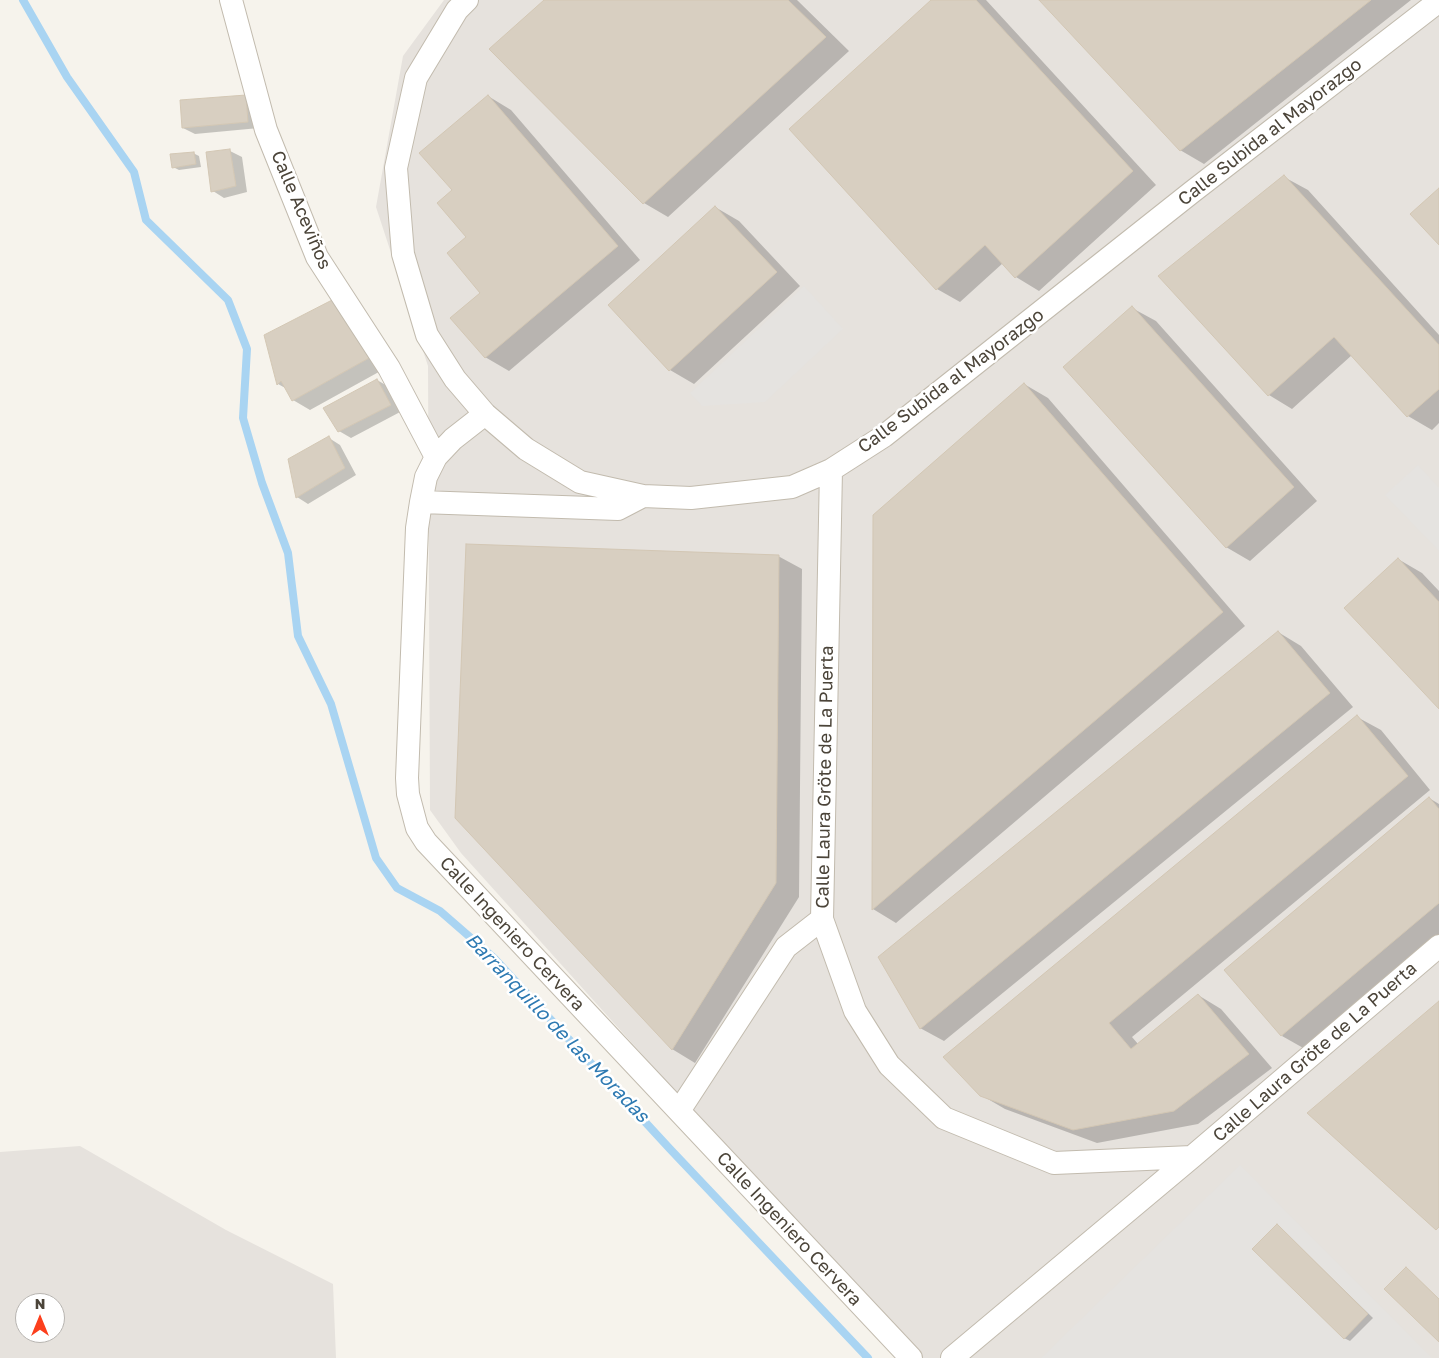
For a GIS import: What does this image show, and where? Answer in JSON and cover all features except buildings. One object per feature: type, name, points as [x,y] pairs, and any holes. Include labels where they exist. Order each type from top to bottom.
[{"type":"street","name":"Calle Aceviños","points":[[231,0],[266,130],[317,257],[389,368],[436,457]]},
{"type":"street","name":"Calle Subida al Mayorazgo","points":[[467,0],[457,10],[416,78],[396,168],[403,254],[427,335],[455,379],[485,414],[526,449],[580,482],[643,496],[691,498],[792,487],[831,470],[884,436],[1192,192],[1439,1]]},
{"type":"street","name":"Calle Ingeniero Cervera","points":[[485,414],[453,439],[436,457],[426,477],[421,502],[417,528],[407,778],[408,794],[417,828],[426,842],[911,1358]]},
{"type":"street","name":"Calle Laura Gröte de La Puerta","points":[[831,470],[822,919],[855,1011],[889,1065],[944,1118],[1054,1163],[1192,1158]]},
{"type":"street","points":[[421,502],[618,509],[643,496]]},
{"type":"street","points":[[679,1111],[786,947],[822,919]]},
{"type":"street","name":"Calle Laura Gröte de La Puerta","points":[[952,1358],[1192,1158],[1439,946]]},
{"type":"shaded area","points":[[444,0],[1439,0],[1439,1358],[915,1358],[461,853],[430,810],[428,366],[376,207],[403,56]]},
{"type":"shaded area","points":[[804,286],[843,329],[765,402],[702,406],[690,393]]},
{"type":"shaded area","points":[[1418,465],[1439,488],[1439,551],[1385,495]]},
{"type":"shaded area","points":[[80,1146],[226,1230],[333,1284],[336,1358],[0,1358],[0,1152]]},
{"type":"shaded area","points":[[1240,1165],[1432,1358],[1041,1358]]},
{"type":"waterway","name":"Barranquillo de las Moradas","points":[[23,0],[67,77],[134,172],[146,220],[228,300],[247,349],[243,418],[262,483],[288,553],[298,636],[331,704],[376,858],[397,888],[440,911],[494,958],[670,1149],[868,1358]]}]
